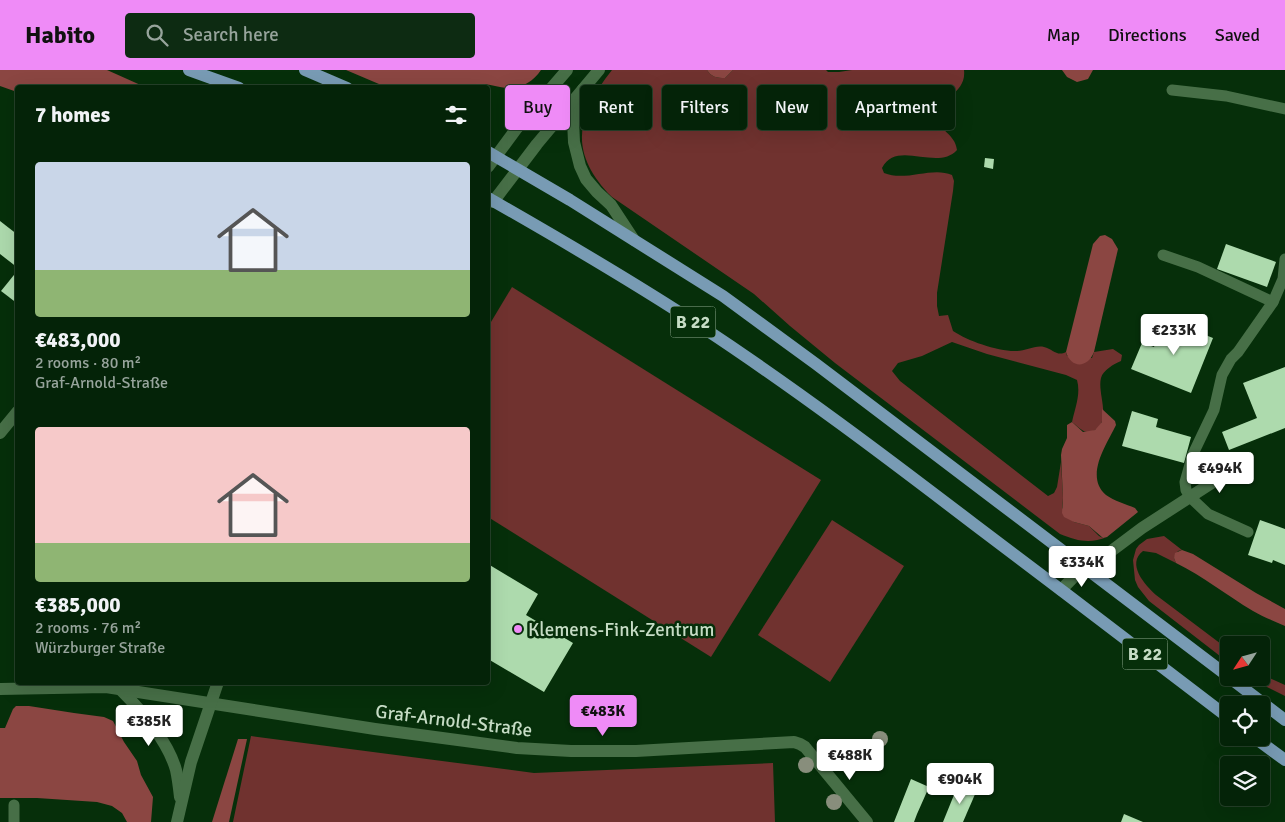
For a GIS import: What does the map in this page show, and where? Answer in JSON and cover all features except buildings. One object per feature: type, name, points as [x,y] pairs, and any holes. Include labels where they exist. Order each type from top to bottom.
[{"type":"main road","points":[[189,70],[230,85]]},
{"type":"main road","points":[[305,70],[340,85]]},
{"type":"main road","name":"B 22","points":[[491,154],[723,296],[816,364],[1220,670]]},
{"type":"main road","name":"B 22","points":[[490,204],[628,280],[703,328],[884,456],[1220,711]]},
{"type":"main road","name":"B 22","points":[[1241,686],[1285,720]]},
{"type":"main road","points":[[1266,746],[1285,760]]},
{"type":"street","points":[[491,154],[522,122],[567,70]]},
{"type":"street","points":[[586,85],[599,70]]},
{"type":"street","points":[[490,202],[518,170],[580,92]]},
{"type":"street","points":[[580,96],[573,120],[574,142],[580,166],[586,178],[611,205],[634,240]]},
{"type":"street","points":[[0,433],[15,415]]},
{"type":"street","points":[[1061,590],[1096,555],[1110,552],[1224,475]]},
{"type":"street","points":[[177,822],[192,762],[217,685]]},
{"type":"street","points":[[119,688],[143,712],[168,752],[176,770],[181,805]]},
{"type":"street","name":"Graf-Arnold-Straße","points":[[0,689],[119,688],[375,729],[516,748],[572,751],[636,751],[794,742],[806,747],[867,822]]},
{"type":"lane","points":[[1172,90],[1226,96],[1285,109]]},
{"type":"lane","points":[[1163,255],[1198,267],[1285,305]]},
{"type":"lane","points":[[1248,532],[1208,514],[1190,497],[1186,490],[1186,475],[1193,454],[1214,410],[1222,375],[1231,358],[1238,352],[1275,299],[1283,279],[1285,259]]},
{"type":"lane","points":[[14,805],[14,822]]},
{"type":"shaded area","points":[[0,70],[107,70],[141,85],[15,85],[15,91],[0,86]]},
{"type":"shaded area","points":[[346,70],[541,70],[533,79],[523,85],[505,85],[505,88],[476,85],[381,85]]},
{"type":"shaded area","points":[[612,70],[707,70],[714,77],[725,78],[733,70],[826,70],[828,72],[839,72],[852,70],[964,70],[964,78],[955,93],[955,85],[837,85],[837,130],[944,130],[956,144],[957,150],[949,156],[928,158],[907,155],[897,156],[889,160],[882,168],[884,173],[901,176],[936,172],[952,175],[954,181],[953,191],[937,293],[937,306],[939,316],[948,315],[953,331],[975,342],[1010,351],[1041,347],[1060,354],[1066,352],[1067,356],[1092,358],[1094,352],[1113,349],[1122,355],[1121,361],[1102,375],[1100,384],[1103,420],[1100,426],[1091,432],[1085,432],[1072,422],[1077,401],[1078,385],[1077,380],[1066,375],[987,354],[952,342],[922,356],[898,363],[892,371],[900,381],[1048,496],[1054,493],[1057,487],[1061,462],[1062,508],[1074,522],[1089,526],[1103,538],[1107,537],[1101,539],[1084,541],[1060,534],[835,363],[754,294],[612,197],[598,181],[588,165],[583,149],[583,130],[652,130],[652,85],[601,85]]},
{"type":"shaded area","points":[[707,70],[733,70],[725,78],[719,78],[714,77]]},
{"type":"shaded area","points":[[1062,70],[1093,70],[1088,79],[1077,82],[1067,77]]},
{"type":"shaded area","points":[[1105,235],[1112,239],[1118,249],[1094,352],[1084,364],[1075,364],[1068,358],[1066,352],[1093,244],[1100,236]]},
{"type":"shaded area","points":[[512,287],[821,480],[711,657],[490,518],[490,324]]},
{"type":"shaded area","points":[[1102,409],[1115,421],[1116,425],[1099,460],[1097,479],[1106,495],[1135,508],[1138,512],[1107,537],[1103,538],[1089,526],[1064,517],[1062,513],[1061,455],[1067,438],[1067,425],[1072,422],[1083,432],[1095,430],[1102,422]]},
{"type":"shaded area","points":[[832,520],[904,566],[830,682],[758,635]]},
{"type":"shaded area","points":[[1164,536],[1182,550],[1178,551],[1174,558],[1176,563],[1156,553],[1143,551],[1138,556],[1136,562],[1139,574],[1156,595],[1220,643],[1220,656],[1149,601],[1138,587],[1135,580],[1133,560],[1136,549],[1147,539]]},
{"type":"shaded area","points":[[1182,550],[1193,554],[1285,609],[1285,626],[1253,611],[1176,563],[1175,553]]},
{"type":"shaded area","points":[[1270,678],[1285,685],[1285,696],[1265,686],[1270,686]]},
{"type":"shaded area","points":[[16,706],[29,706],[104,717],[113,721],[137,761],[141,775],[153,797],[151,822],[127,822],[122,813],[112,806],[97,802],[37,798],[0,798],[0,728],[5,728]]},
{"type":"shaded area","points":[[251,736],[534,773],[773,763],[775,822],[233,822]]},
{"type":"shaded area","points":[[238,739],[247,739],[229,822],[212,822]]},
{"type":"place","name":"Klemens-Fink-Zentrum","points":[[518,629]]}]
